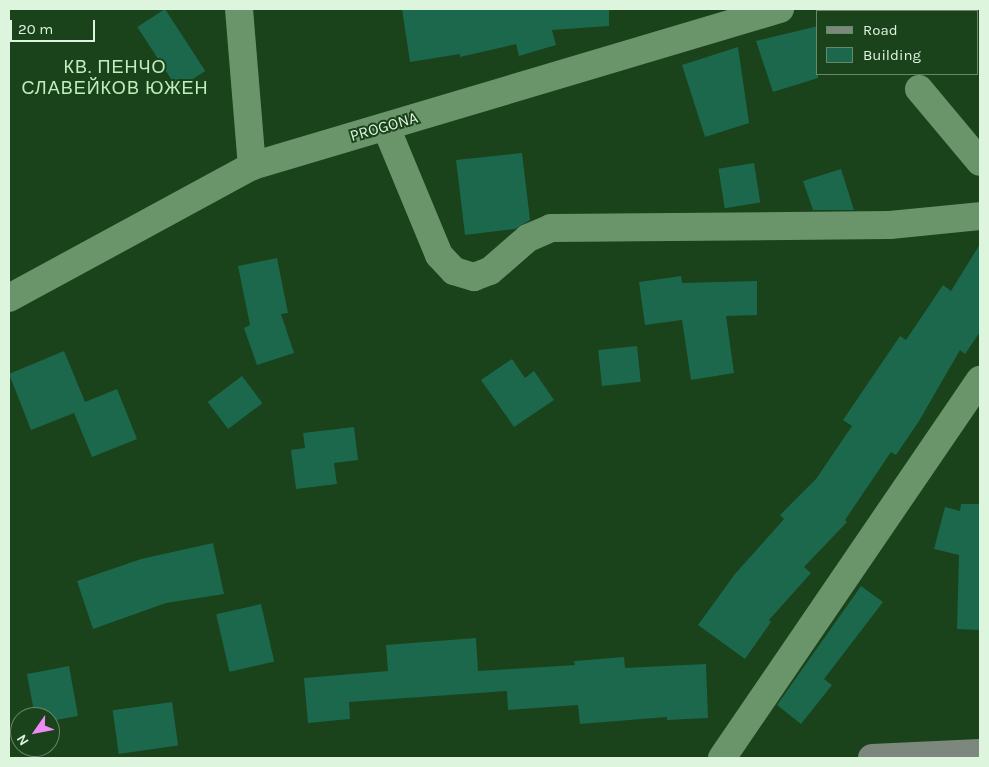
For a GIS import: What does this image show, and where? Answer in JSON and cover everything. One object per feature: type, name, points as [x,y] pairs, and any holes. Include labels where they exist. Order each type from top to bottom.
[{"type":"street","points":[[239,9],[252,166]]},
{"type":"street","name":"PROGONA","points":[[9,298],[252,166],[780,9]]},
{"type":"street","points":[[918,90],[980,162]]},
{"type":"street","points":[[386,127],[439,255],[454,271],[474,277],[490,271],[528,238],[551,228],[890,225],[980,216]]},
{"type":"street","points":[[722,758],[980,380]]},
{"type":"street","points":[[872,758],[980,753]]},
{"type":"building","points":[[165,9],[205,71],[178,89],[137,27]]},
{"type":"building","points":[[402,9],[609,9],[609,26],[552,30],[556,45],[519,56],[516,44],[460,57],[460,54],[410,62]]},
{"type":"building","points":[[816,26],[816,75],[818,75],[818,78],[773,92],[756,41]]},
{"type":"building","points":[[738,47],[749,123],[705,137],[682,65]]},
{"type":"building","points":[[522,153],[530,220],[515,229],[465,235],[456,160]]},
{"type":"building","points":[[754,163],[760,203],[725,208],[718,169]]},
{"type":"building","points":[[841,169],[854,210],[813,210],[803,181]]},
{"type":"building","points":[[980,244],[980,332],[965,354],[960,350],[919,421],[896,455],[891,452],[845,520],[847,522],[804,567],[811,573],[769,620],[771,622],[745,659],[698,625],[735,574],[784,519],[780,515],[816,479],[852,426],[843,420],[900,336],[906,340],[943,285],[951,291]]},
{"type":"building","points":[[277,258],[288,313],[281,314],[294,353],[257,365],[244,328],[250,325],[238,266]]},
{"type":"building","points":[[681,276],[682,283],[757,281],[757,315],[726,316],[734,373],[691,380],[682,320],[645,325],[639,282]]},
{"type":"building","points":[[637,346],[641,382],[602,386],[598,350]]},
{"type":"building","points":[[64,351],[85,402],[117,389],[137,439],[92,457],[74,413],[31,430],[9,374]]},
{"type":"building","points":[[512,359],[525,378],[534,371],[554,400],[514,427],[481,380]]},
{"type":"building","points":[[242,376],[262,403],[228,429],[208,402]]},
{"type":"building","points":[[354,427],[358,460],[334,463],[337,484],[296,489],[291,450],[305,448],[303,433]]},
{"type":"building","points":[[961,504],[980,504],[980,630],[957,629],[959,555],[934,549],[945,507],[960,511]]},
{"type":"building","points":[[213,543],[224,594],[166,603],[93,629],[77,581],[141,559]]},
{"type":"building","points":[[861,586],[883,602],[824,679],[832,685],[801,724],[777,705]]},
{"type":"building","points":[[261,604],[274,661],[229,672],[216,614]]},
{"type":"building","points":[[476,638],[478,671],[575,665],[574,661],[624,657],[625,668],[706,664],[708,718],[667,720],[667,717],[580,724],[578,705],[508,710],[507,691],[349,702],[350,719],[308,723],[304,678],[388,671],[386,645]]},
{"type":"building","points":[[69,666],[78,716],[60,719],[60,707],[33,707],[27,674]]},
{"type":"building","points":[[172,702],[178,746],[119,754],[113,710]]},
{"type":"district","name":"КВ. ПЕНЧО СЛАВЕЙКОВ ЮЖЕН","points":[[115,78]]}]
